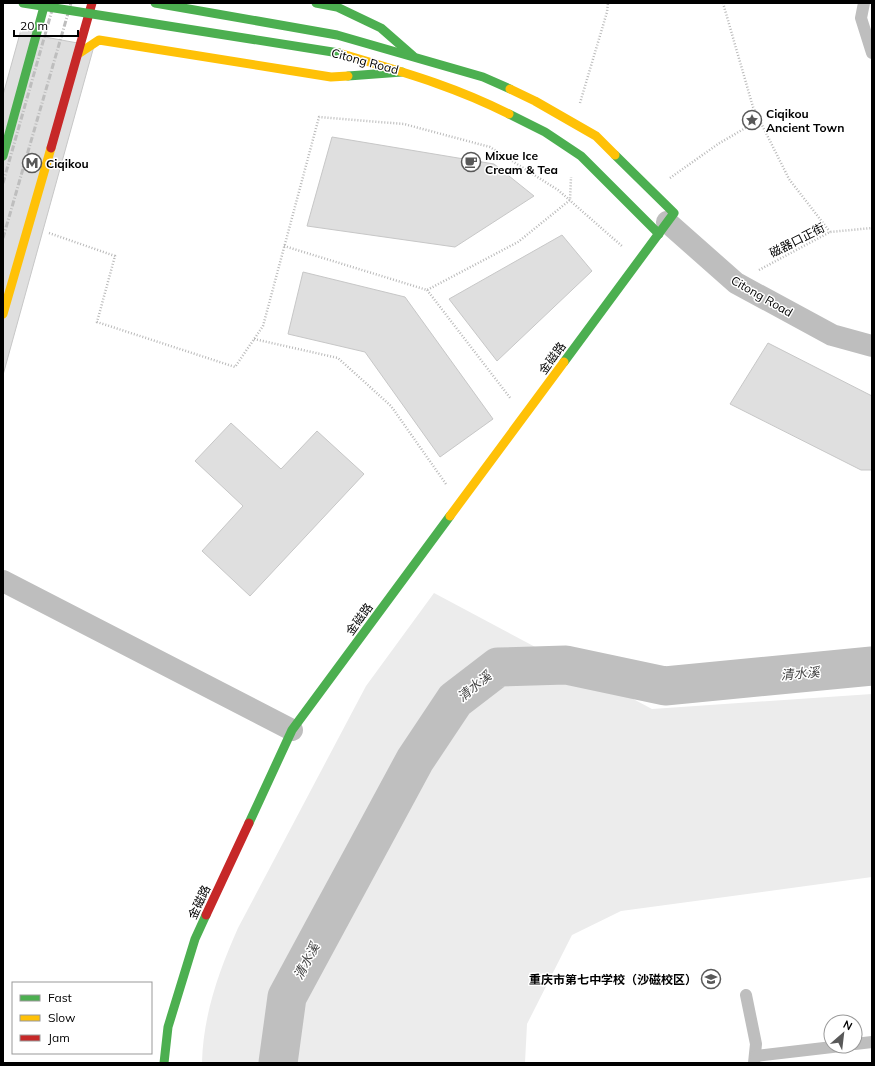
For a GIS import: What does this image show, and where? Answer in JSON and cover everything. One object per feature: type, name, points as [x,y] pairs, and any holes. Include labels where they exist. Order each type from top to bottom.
[{"type":"main road","name":"Citong Road","points":[[23,3],[339,53],[435,81],[474,96],[545,132],[581,156],[666,223]]},
{"type":"main road","points":[[3,156],[45,3]]},
{"type":"main road","points":[[3,314],[92,3]]},
{"type":"main road","name":"Citong Road","points":[[155,3],[337,35],[482,77],[535,101],[596,136],[652,192],[666,223]]},
{"type":"main road","points":[[316,3],[337,7],[381,28],[413,56]]},
{"type":"main road","points":[[78,54],[99,40],[331,77],[402,72]]},
{"type":"main road","name":"金磁路","points":[[164,1063],[168,1027],[195,939],[292,730],[666,223]]},
{"type":"street","name":"Citong Road","points":[[666,223],[736,283],[832,335],[872,346]]},
{"type":"street","points":[[3,582],[292,730]]},
{"type":"lane","points":[[864,3],[861,18],[872,53]]},
{"type":"lane","points":[[746,995],[756,1044],[755,1060],[823,1049]]},
{"type":"path","points":[[574,123],[607,12],[608,3]]},
{"type":"path","points":[[723,3],[753,107],[789,179],[830,232]]},
{"type":"path","points":[[43,231],[115,256],[97,322],[235,367],[263,326],[319,117],[404,124],[490,147],[558,190],[638,261]]},
{"type":"path","points":[[652,192],[718,144],[760,120]]},
{"type":"path","points":[[427,290],[518,242],[570,200],[572,170]]},
{"type":"path","name":"磁器口正街","points":[[736,283],[830,232],[872,228]]},
{"type":"path","points":[[284,246],[427,290],[524,416]]},
{"type":"path","points":[[254,339],[338,358],[391,406],[459,504]]},
{"type":"shaded area","points":[[434,593],[652,709],[872,694],[872,877],[621,911],[572,935],[527,1024],[525,1063],[202,1063],[205,1028],[213,994],[224,960],[238,928],[366,686]]},
{"type":"building","name":"Ciqikou","points":[[22,26],[45,37],[94,46],[3,375],[3,95]]},
{"type":"building","points":[[332,137],[494,164],[534,196],[455,247],[307,226]]},
{"type":"building","points":[[562,235],[592,271],[497,361],[449,299]]},
{"type":"building","points":[[303,272],[405,297],[493,419],[440,457],[365,352],[288,334]]},
{"type":"building","points":[[768,343],[872,396],[872,470],[861,470],[730,404]]},
{"type":"building","points":[[231,423],[281,469],[317,431],[364,474],[250,596],[202,551],[243,506],[195,461]]},
{"type":"waterway","name":"清水溪","points":[[278,1063],[287,997],[415,760],[455,700],[498,667],[566,665],[665,686],[872,666]]},
{"type":"railway","points":[[3,183],[54,3]]},
{"type":"railway","points":[[3,238],[71,3]]},
{"type":"traffic: fast","points":[[23,3],[339,53]]},
{"type":"traffic: fast","points":[[3,156],[45,3]]},
{"type":"traffic: fast","points":[[155,3],[337,35],[483,77],[510,89]]},
{"type":"traffic: fast","points":[[316,3],[337,7],[381,28],[413,56]]},
{"type":"traffic: fast","points":[[348,76],[402,72]]},
{"type":"traffic: fast","points":[[509,114],[545,132],[581,156],[659,234]]},
{"type":"traffic: fast","points":[[564,362],[674,213],[615,155]]},
{"type":"traffic: fast","points":[[249,823],[292,730],[450,516]]},
{"type":"traffic: fast","points":[[164,1063],[168,1027],[195,939],[206,915]]},
{"type":"traffic: slow","points":[[78,54],[99,40],[331,77],[348,76]]},
{"type":"traffic: slow","points":[[339,53],[446,87],[509,114]]},
{"type":"traffic: slow","points":[[510,89],[535,101],[596,136],[615,155]]},
{"type":"traffic: slow","points":[[3,314],[51,148]]},
{"type":"traffic: slow","points":[[450,516],[564,362]]},
{"type":"traffic: jam","points":[[51,148],[92,3]]},
{"type":"traffic: jam","points":[[206,915],[249,823]]},
{"type":"place","name":"Ciqikou Ancient Town","points":[[752,120]]},
{"type":"place","name":"Mixue Ice Cream & Tea","points":[[471,162]]},
{"type":"place","name":"Ciqikou","points":[[32,163]]},
{"type":"place","name":"重庆市第七中学校（沙磁校区）","points":[[711,979]]}]
